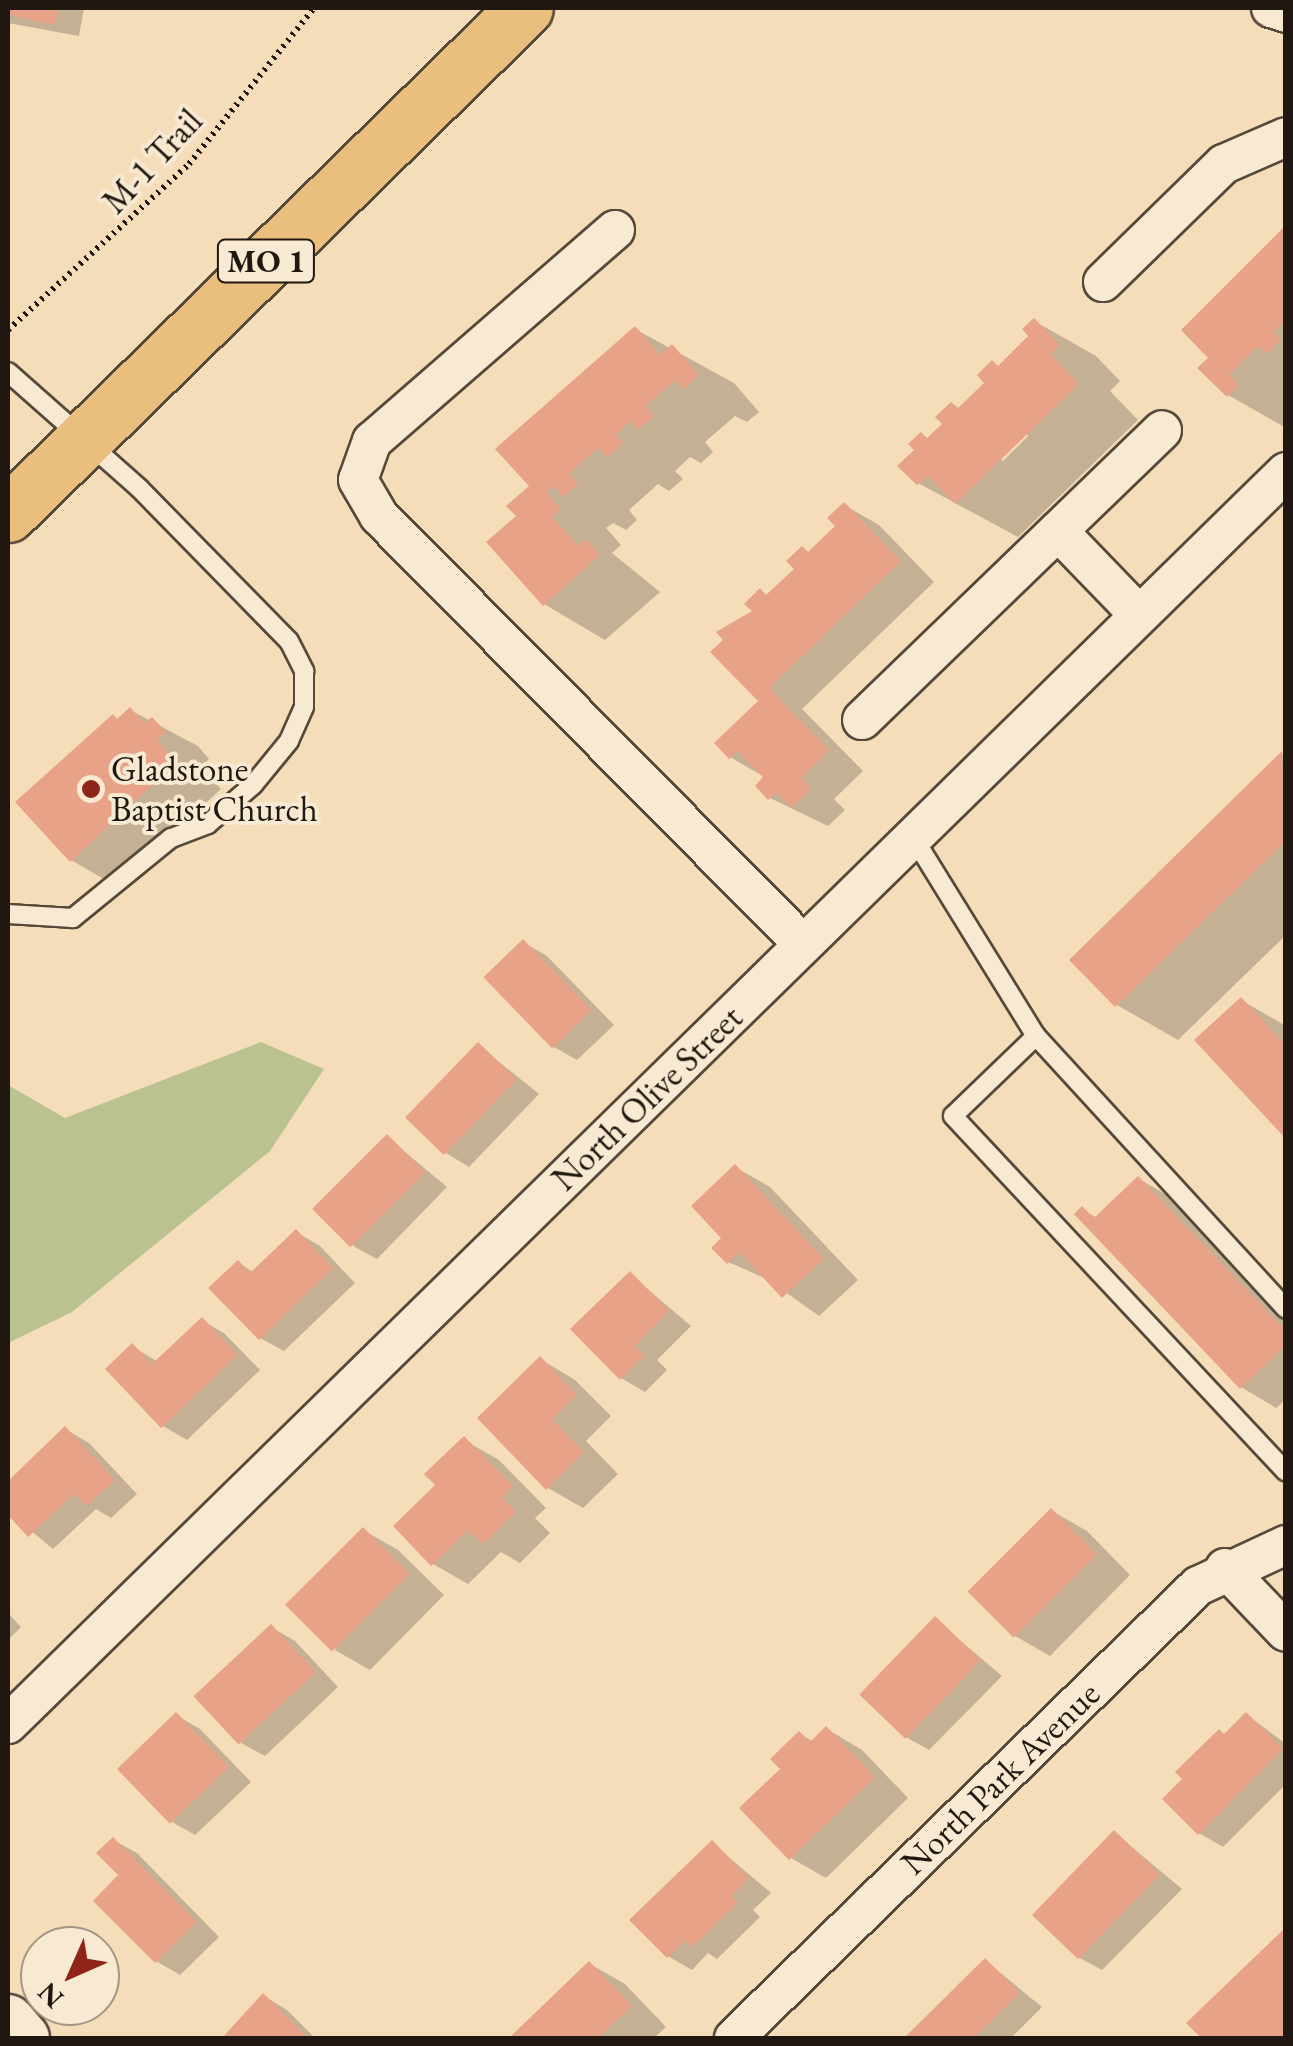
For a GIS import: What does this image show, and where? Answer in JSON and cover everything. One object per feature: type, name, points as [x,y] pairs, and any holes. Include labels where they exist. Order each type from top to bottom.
[{"type":"main road","name":"MO 1","points":[[8,514],[526,8]]},
{"type":"main road","points":[[8,2022],[23,2038]]},
{"type":"street","points":[[1271,8],[1286,13]]},
{"type":"street","points":[[1102,282],[1212,174],[1246,150],[1286,136]]},
{"type":"street","points":[[615,230],[372,441],[358,480],[379,516],[803,944]]},
{"type":"street","points":[[862,720],[1162,430]]},
{"type":"street","name":"North Olive Street","points":[[8,1724],[1286,472]]},
{"type":"street","points":[[1058,531],[1139,615]]},
{"type":"street","name":"North Park Avenue","points":[[734,2038],[1180,1603],[1226,1568],[1286,1545]]},
{"type":"street","points":[[1226,1568],[1286,1632]]},
{"type":"lane","points":[[8,372],[81,442],[139,488],[289,641],[304,671],[304,707],[290,741],[253,785],[208,824],[171,838],[73,918],[8,914]]},
{"type":"lane","points":[[913,837],[1036,1036],[1286,1308]]},
{"type":"lane","points":[[1036,1036],[953,1116],[1286,1472]]},
{"type":"path","name":"M-1 Trail","points":[[8,330],[189,164],[314,8]]},
{"type":"green space","points":[[261,1042],[324,1069],[270,1151],[72,1312],[8,1343],[8,1085],[65,1118]]},
{"type":"building","points":[[8,8],[59,8],[55,25],[8,15]]},
{"type":"building","points":[[1286,225],[1286,320],[1273,332],[1281,340],[1267,354],[1258,346],[1229,375],[1239,385],[1227,397],[1197,368],[1208,358],[1181,330]]},
{"type":"building","points":[[1034,318],[1060,345],[1050,354],[1079,384],[955,504],[928,476],[917,485],[897,466],[914,450],[908,444],[921,432],[927,438],[942,424],[935,417],[951,402],[958,408],[984,383],[977,375],[992,360],[998,366],[1028,336],[1022,329]]},
{"type":"building","points":[[635,326],[660,355],[672,344],[699,375],[684,389],[676,380],[645,406],[654,416],[638,430],[630,421],[616,434],[623,443],[607,457],[598,448],[569,473],[578,483],[563,497],[554,486],[546,492],[561,509],[552,517],[579,546],[586,540],[600,555],[543,606],[486,542],[516,516],[506,506],[529,486],[495,449]]},
{"type":"building","points":[[844,502],[901,561],[769,688],[829,750],[801,778],[811,789],[791,808],[777,793],[768,800],[755,786],[763,777],[737,751],[729,759],[714,743],[758,701],[710,652],[723,640],[716,632],[752,611],[744,604],[760,588],[766,595],[794,569],[786,561],[802,546],[808,552],[835,526],[827,518]]},
{"type":"building","name":"Gladstone Baptist Church","points":[[130,707],[144,723],[152,717],[166,732],[157,740],[177,762],[70,862],[15,802],[113,714],[117,719]]},
{"type":"building","points":[[1282,751],[1286,841],[1115,1007],[1069,960]]},
{"type":"building","points":[[523,939],[592,1010],[552,1048],[483,977]]},
{"type":"building","points":[[1241,997],[1286,1046],[1286,1139],[1194,1040]]},
{"type":"building","points":[[478,1042],[517,1080],[444,1155],[405,1118]]},
{"type":"building","points":[[387,1134],[425,1172],[350,1247],[312,1209]]},
{"type":"building","points":[[735,1164],[824,1259],[782,1298],[739,1252],[727,1264],[711,1248],[721,1238],[691,1206]]},
{"type":"building","points":[[1138,1176],[1286,1331],[1286,1345],[1240,1389],[1074,1214],[1082,1206],[1094,1218]]},
{"type":"building","points":[[296,1229],[333,1268],[259,1340],[208,1288],[238,1260],[250,1273]]},
{"type":"building","points":[[630,1271],[669,1311],[635,1346],[645,1355],[620,1380],[570,1329]]},
{"type":"building","points":[[202,1317],[238,1355],[161,1428],[105,1369],[132,1343],[152,1364]]},
{"type":"building","points":[[540,1356],[577,1395],[552,1419],[584,1452],[546,1490],[477,1418]]},
{"type":"building","points":[[65,1426],[115,1480],[86,1506],[74,1494],[28,1537],[8,1515],[8,1481]]},
{"type":"building","points":[[464,1436],[513,1486],[502,1497],[516,1512],[483,1544],[468,1530],[431,1566],[393,1526],[435,1485],[424,1474]]},
{"type":"building","points":[[1051,1508],[1097,1554],[1014,1637],[968,1591]]},
{"type":"building","points":[[363,1527],[410,1574],[332,1651],[285,1605]]},
{"type":"building","points":[[935,1616],[981,1660],[905,1739],[859,1694]]},
{"type":"building","points":[[271,1624],[316,1672],[238,1745],[193,1696]]},
{"type":"building","points":[[176,1712],[229,1767],[170,1824],[117,1769]]},
{"type":"building","points":[[1246,1712],[1283,1749],[1198,1835],[1162,1799],[1182,1779],[1175,1772],[1219,1729],[1224,1734]]},
{"type":"building","points":[[826,1726],[875,1777],[789,1860],[739,1808],[780,1769],[770,1759],[799,1731],[810,1742]]},
{"type":"building","points":[[1114,1830],[1160,1874],[1078,1959],[1032,1915]]},
{"type":"building","points":[[113,1837],[197,1922],[155,1963],[93,1901],[118,1875],[96,1853]]},
{"type":"building","points":[[712,1840],[749,1878],[731,1896],[738,1903],[692,1947],[685,1940],[667,1958],[629,1920]]},
{"type":"building","points":[[1286,1927],[1286,2038],[1201,2038],[1186,2023]]},
{"type":"building","points":[[985,1958],[1020,1993],[974,2038],[904,2038]]},
{"type":"building","points":[[589,1961],[632,2006],[598,2038],[509,2038]]},
{"type":"building","points":[[263,1993],[308,2038],[222,2038]]},
{"type":"place","name":"Gladstone Baptist Church","points":[[91,789]]}]
